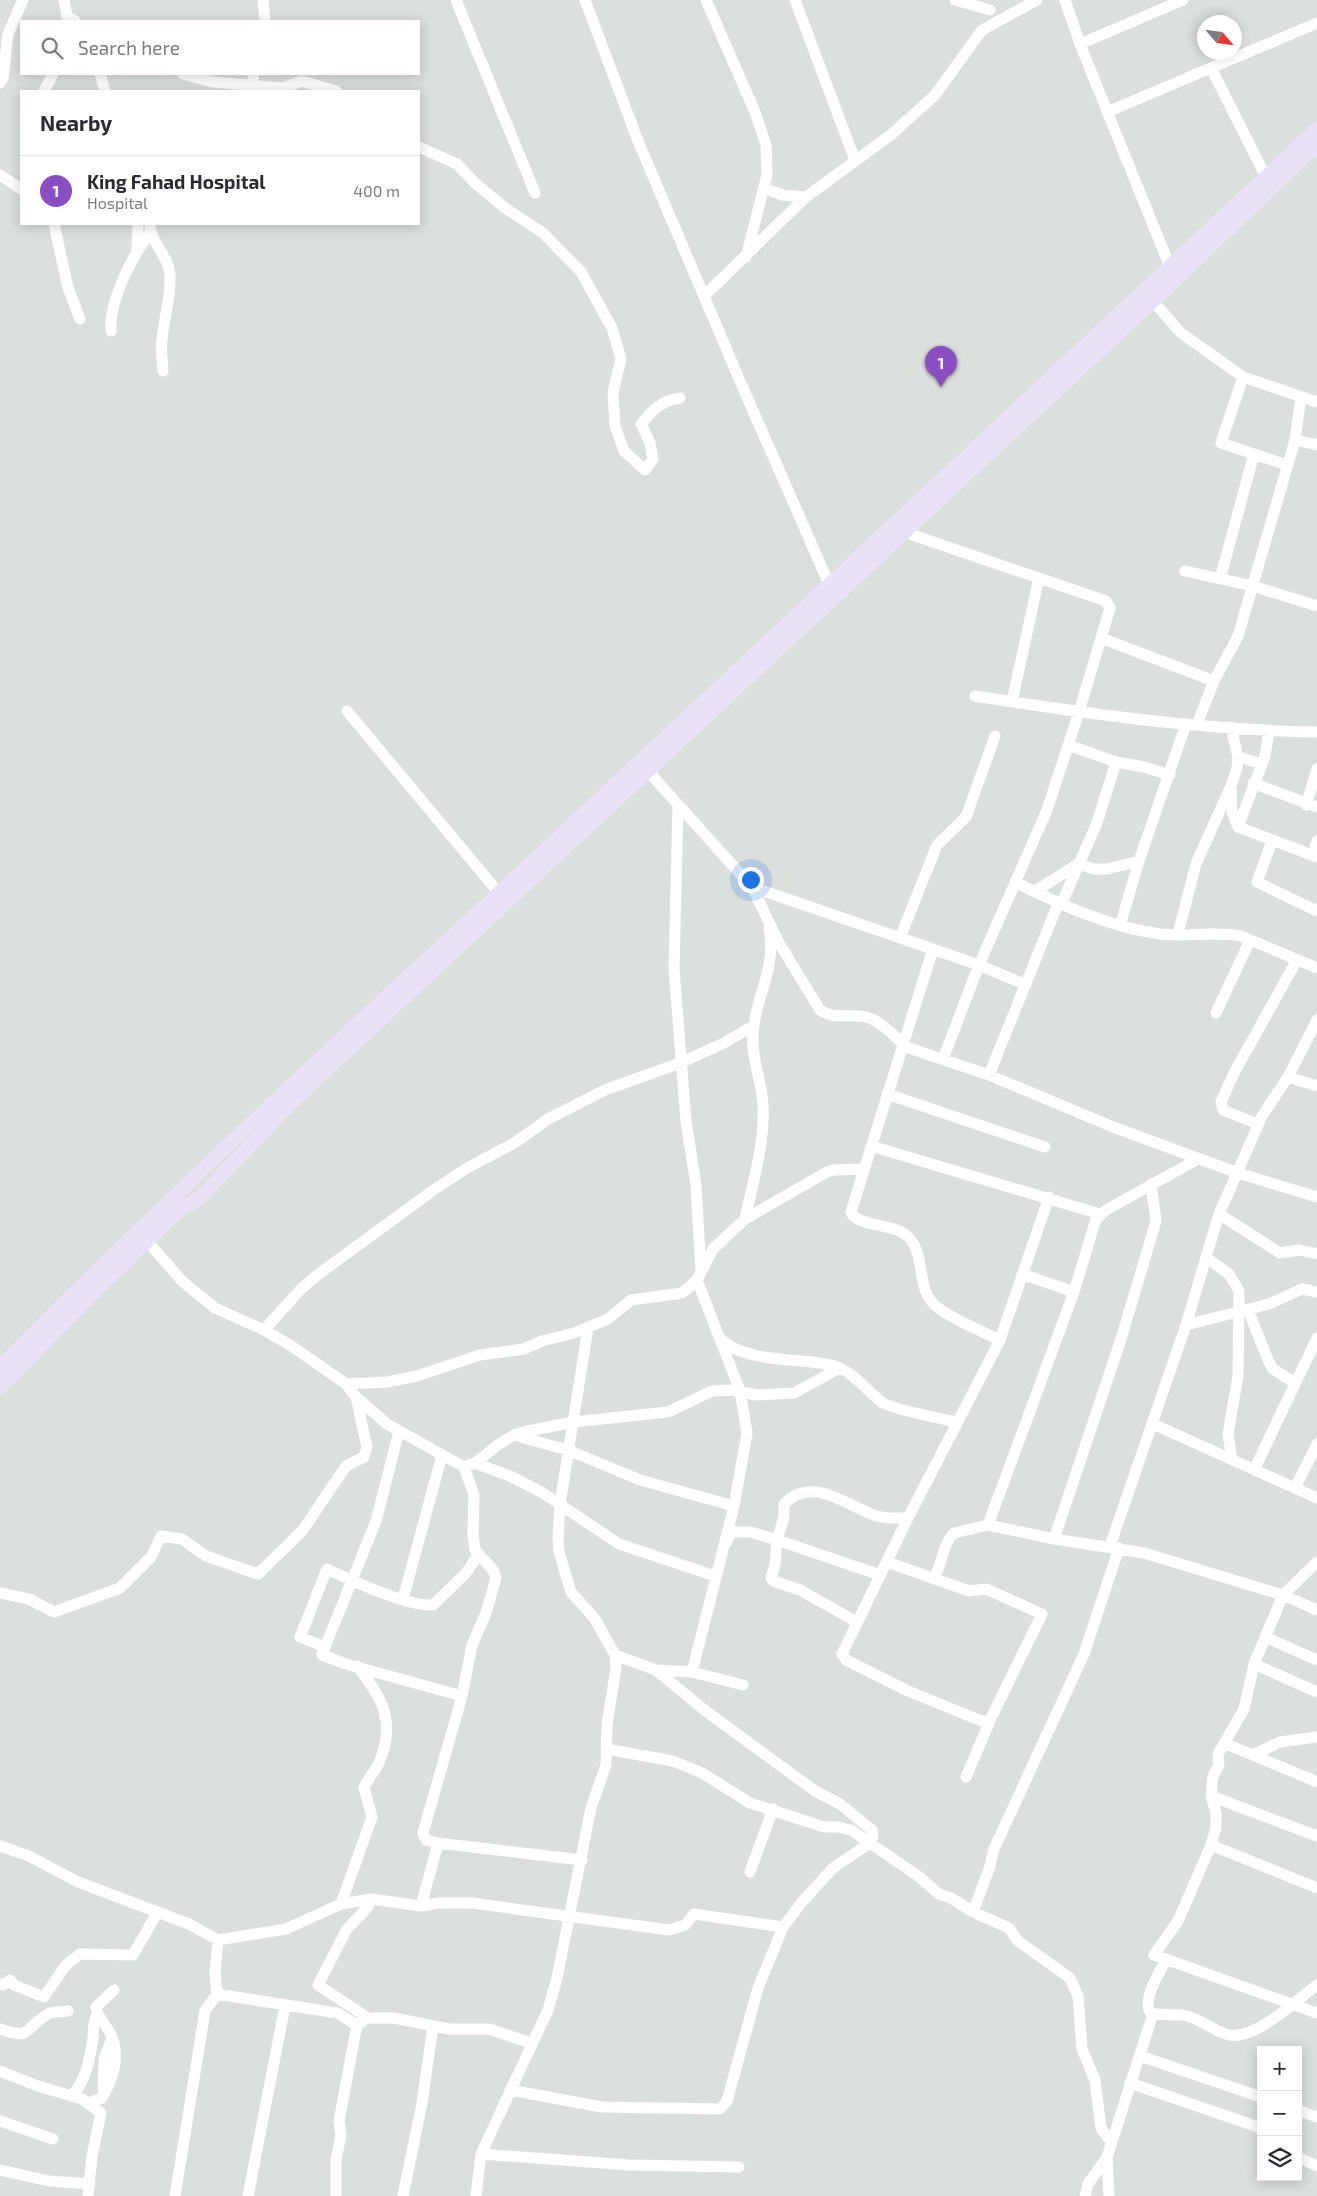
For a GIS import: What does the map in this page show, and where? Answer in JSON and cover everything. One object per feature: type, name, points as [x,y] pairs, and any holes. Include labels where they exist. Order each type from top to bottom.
[{"type":"main road","points":[[0,1387],[103,1283],[180,1210],[200,1198],[298,1097],[648,771],[1170,267],[1317,128]]},
{"type":"main road","points":[[0,1368],[87,1279],[499,893],[832,592],[904,532],[1153,301],[1317,145]]},
{"type":"street","points":[[0,83],[3,78],[8,34],[23,0]]},
{"type":"street","points":[[64,0],[67,16],[73,20]]},
{"type":"street","points":[[263,0],[265,20]]},
{"type":"street","points":[[456,0],[535,193]]},
{"type":"street","points":[[585,0],[638,141],[832,592]]},
{"type":"street","points":[[706,0],[755,112],[766,145],[768,160],[764,188],[746,257]]},
{"type":"street","points":[[796,0],[855,160]]},
{"type":"street","points":[[955,0],[988,5],[994,22]]},
{"type":"street","points":[[704,296],[806,197],[892,134],[935,96],[982,30],[1036,0]]},
{"type":"street","points":[[1065,0],[1080,44],[1170,267]]},
{"type":"street","points":[[1080,44],[1183,0]]},
{"type":"street","points":[[1107,112],[1317,23]]},
{"type":"street","points":[[1211,68],[1266,177]]},
{"type":"street","points":[[45,90],[52,75]]},
{"type":"street","points":[[100,75],[106,90]]},
{"type":"street","points":[[188,75],[213,82],[253,83],[283,88],[302,81],[333,90]]},
{"type":"street","points":[[420,147],[457,164],[491,196],[543,233],[581,272],[612,328],[621,359],[613,392],[615,426],[624,451],[645,470],[653,459],[650,443],[641,424],[655,408],[670,399],[680,398]]},
{"type":"street","points":[[0,175],[20,188]]},
{"type":"street","points":[[764,188],[782,195],[806,197]]},
{"type":"street","points":[[54,225],[68,288],[80,319]]},
{"type":"street","points":[[137,250],[138,225]]},
{"type":"street","points":[[111,331],[110,320],[137,250],[150,228]]},
{"type":"street","points":[[150,228],[164,253],[170,272],[169,301],[161,342],[163,371]]},
{"type":"street","points":[[1153,301],[1181,333],[1242,377],[1317,402]]},
{"type":"street","points":[[1242,377],[1221,443],[1287,465]]},
{"type":"street","points":[[1120,926],[1139,861],[1170,775],[1192,724],[1238,636],[1294,440],[1301,397]]},
{"type":"street","points":[[1294,440],[1317,444]]},
{"type":"street","points":[[1220,579],[1254,454]]},
{"type":"street","points":[[904,532],[1106,600],[1110,608],[1047,810],[979,965],[943,1059]]},
{"type":"street","points":[[1185,571],[1253,586],[1317,606]]},
{"type":"street","points":[[1012,702],[1039,578]]},
{"type":"street","points":[[1102,638],[1214,681]]},
{"type":"street","points":[[975,696],[1079,712],[1192,724],[1269,731],[1317,732]]},
{"type":"street","points":[[347,711],[499,893]]},
{"type":"street","points":[[1178,934],[1196,864],[1231,786],[1238,757],[1231,727]]},
{"type":"street","points":[[1238,827],[1253,783],[1262,764],[1269,731]]},
{"type":"street","points":[[900,938],[937,845],[966,817],[995,736]]},
{"type":"street","points":[[1068,745],[1116,762],[1144,766],[1170,775]]},
{"type":"street","points":[[1238,757],[1262,764]]},
{"type":"street","points":[[989,1075],[1096,823],[1116,762]]},
{"type":"street","points":[[1253,783],[1311,806],[1317,769]]},
{"type":"street","points":[[648,771],[752,887],[779,943],[820,1010],[832,1016],[869,1018],[877,1021],[903,1045],[989,1075],[1113,1127],[1198,1159],[1317,1197]]},
{"type":"street","points":[[1231,786],[1232,812],[1238,827],[1315,856],[1317,841]]},
{"type":"street","points":[[678,804],[674,969],[680,1063],[696,1185],[699,1276],[719,1337],[740,1391],[747,1433],[734,1506],[720,1561]]},
{"type":"street","points":[[1272,841],[1257,882],[1317,911]]},
{"type":"street","points":[[1034,892],[1078,864],[1094,869],[1107,869],[1122,867],[1139,861]]},
{"type":"street","points":[[1015,882],[1060,904],[1120,926],[1162,934],[1228,934],[1250,940],[1317,968]]},
{"type":"street","points":[[752,887],[979,965],[1026,985]]},
{"type":"street","points":[[745,1219],[764,1125],[762,1089],[752,1036],[770,963],[770,938],[766,917]]},
{"type":"street","points":[[1216,1013],[1250,940]]},
{"type":"street","points":[[933,950],[851,1210],[852,1215],[857,1219],[904,1233],[916,1249],[924,1281],[932,1302],[1000,1340]]},
{"type":"street","points":[[1258,1124],[1224,1110],[1221,1102],[1234,1073],[1297,960]]},
{"type":"street","points":[[264,1330],[301,1289],[316,1276],[396,1216],[467,1168],[516,1142],[548,1119],[605,1090],[680,1063],[722,1044],[754,1026]]},
{"type":"street","points":[[972,1912],[989,1869],[994,1849],[1084,1654],[1115,1547],[1207,1258],[1219,1214],[1258,1124],[1288,1077],[1316,1026]]},
{"type":"street","points":[[1288,1077],[1317,1086]]},
{"type":"street","points":[[887,1094],[1045,1147]]},
{"type":"street","points":[[871,1146],[1100,1214]]},
{"type":"street","points":[[988,1525],[1074,1292],[1100,1214],[1198,1159]]},
{"type":"street","points":[[346,1384],[387,1382],[418,1376],[480,1355],[524,1349],[588,1328],[615,1315],[630,1300],[682,1293],[699,1276],[713,1249],[745,1219],[826,1172],[863,1169]]},
{"type":"street","points":[[1054,1539],[1121,1339],[1154,1228],[1156,1220],[1151,1184]]},
{"type":"street","points":[[989,1724],[908,1691],[846,1660],[842,1654],[908,1518],[1000,1340],[1049,1198]]},
{"type":"street","points":[[1219,1214],[1280,1253],[1299,1250],[1317,1254]]},
{"type":"street","points":[[147,1242],[182,1281],[215,1308],[264,1330],[346,1384],[356,1397],[387,1424],[442,1454],[470,1465],[512,1477],[560,1504],[619,1544],[715,1576]]},
{"type":"street","points":[[1207,1258],[1235,1280],[1244,1311],[1269,1362],[1273,1368],[1295,1383]]},
{"type":"street","points":[[1022,1274],[1074,1292]]},
{"type":"street","points":[[1186,1325],[1270,1304],[1302,1289],[1317,1292]]},
{"type":"street","points":[[1232,1460],[1228,1434],[1238,1376],[1244,1311]]},
{"type":"street","points":[[476,2196],[480,2154],[531,2042],[548,2010],[555,1986],[568,1916],[582,1860],[591,1808],[604,1774],[607,1724],[616,1668],[615,1655],[595,1619],[571,1592],[559,1552],[560,1504],[588,1328]]},
{"type":"street","points":[[719,1337],[730,1346],[752,1354],[793,1362],[828,1364],[840,1368],[856,1378],[885,1404],[958,1422]]},
{"type":"street","points":[[1254,1470],[1317,1338]]},
{"type":"street","points":[[470,1465],[516,1434],[573,1422],[668,1412],[712,1391],[740,1391],[756,1395],[794,1393],[840,1368]]},
{"type":"street","points":[[0,1593],[29,1599],[54,1612],[120,1588],[152,1557],[161,1536],[182,1539],[206,1556],[258,1574],[302,1530],[346,1466],[364,1457],[367,1448],[356,1397]]},
{"type":"street","points":[[1153,1424],[1317,1498]]},
{"type":"street","points":[[399,1431],[376,1520],[322,1655],[462,1696]]},
{"type":"street","points":[[516,1434],[568,1450],[640,1480],[734,1506]]},
{"type":"street","points":[[1295,1488],[1317,1444]]},
{"type":"street","points":[[403,1599],[442,1454]]},
{"type":"street","points":[[470,1465],[474,1495],[473,1534],[478,1555],[493,1570],[496,1578],[486,1613],[472,1645],[462,1696],[424,1834],[426,1840],[438,1843],[582,1860]]},
{"type":"street","points":[[857,1622],[800,1590],[771,1578],[775,1565],[777,1540],[784,1517],[784,1504],[788,1500],[811,1491],[842,1499],[880,1517],[908,1518]]},
{"type":"street","points":[[934,1577],[939,1570],[947,1542],[954,1533],[988,1525],[1054,1539],[1115,1547],[1186,1564],[1283,1595],[1317,1610]]},
{"type":"street","points":[[692,1672],[715,1576],[731,1532],[751,1532],[880,1575]]},
{"type":"street","points":[[325,1647],[300,1637],[327,1569],[353,1581],[426,1606],[439,1602],[466,1572],[478,1555]]},
{"type":"street","points":[[887,1562],[934,1577],[969,1591],[986,1589],[1042,1614],[989,1724],[966,1778]]},
{"type":"street","points":[[1317,1562],[1283,1595],[1265,1637],[1254,1664],[1244,1709],[1218,1754],[1219,1765],[1213,1776],[1211,1796],[1216,1813],[1216,1827],[1210,1845],[1178,1921],[1154,1955],[1317,2014]]},
{"type":"street","points":[[1265,1637],[1317,1660]]},
{"type":"street","points":[[615,1655],[656,1670],[692,1672],[743,1685]]},
{"type":"street","points":[[1254,1664],[1317,1692]]},
{"type":"street","points":[[341,1904],[372,1816],[364,1788],[377,1767],[387,1732],[384,1709],[379,1697],[358,1666]]},
{"type":"street","points":[[510,2090],[602,2107],[720,2109],[727,2100],[758,1988],[784,1927],[811,1891],[833,1868],[870,1843],[873,1836],[872,1830],[851,1812],[814,1791],[703,1709],[656,1670]]},
{"type":"street","points":[[1253,1756],[1280,1742],[1317,1737]]},
{"type":"street","points":[[1224,1743],[1317,1782]]},
{"type":"street","points":[[606,1750],[673,1761],[702,1773],[750,1803],[774,1809],[824,1827],[844,1828],[870,1843],[918,1876],[939,1894],[951,1898],[972,1912],[1009,1928],[1018,1940],[1070,1978],[1078,1996],[1081,2044],[1095,2080],[1101,2128],[1111,2142]]},
{"type":"street","points":[[1211,1796],[1317,1836]]},
{"type":"street","points":[[750,1872],[774,1809]]},
{"type":"street","points":[[422,1906],[438,1843]]},
{"type":"street","points":[[1210,1845],[1317,1888]]},
{"type":"street","points":[[0,1846],[29,1856],[78,1882],[189,1924],[218,1940],[286,1930],[313,1919],[341,1904],[371,1899],[422,1906],[438,1903],[472,1903],[669,1930],[685,1926],[694,1914],[784,1927]]},
{"type":"street","points":[[368,2018],[318,1985],[348,1929],[367,1908],[371,1899]]},
{"type":"street","points":[[0,1984],[3,1985],[10,1980],[14,1985],[44,1997],[65,1966],[80,1954],[133,1955],[157,1913]]},
{"type":"street","points":[[175,2196],[205,2011],[217,1994],[214,1973],[218,1940]]},
{"type":"street","points":[[1166,1959],[1148,1999],[1147,2007],[1153,2014],[1189,2016],[1224,2033],[1236,2036],[1248,2033],[1268,2022],[1317,1985]]},
{"type":"street","points":[[71,2096],[81,2086],[93,2038],[93,2024],[97,2015],[96,2007],[114,1990]]},
{"type":"street","points":[[217,1994],[337,2013],[357,2025]]},
{"type":"street","points":[[248,2196],[286,2006]]},
{"type":"street","points":[[0,2029],[17,2035],[25,2033],[50,2013],[68,2011]]},
{"type":"street","points":[[1108,2196],[1107,2158],[1153,2014]]},
{"type":"street","points":[[88,2102],[102,2098],[105,2083],[104,2059],[112,2038],[110,2031],[97,2015]]},
{"type":"street","points":[[336,2196],[336,2160],[341,2135],[339,2121],[357,2025],[368,2018],[394,2018],[433,2026],[489,2029],[531,2042]]},
{"type":"street","points":[[403,2196],[422,2103],[433,2026]]},
{"type":"street","points":[[1140,2056],[1257,2096]]},
{"type":"street","points":[[0,2071],[88,2102],[101,2113],[92,2156],[89,2190],[0,2170]]},
{"type":"street","points":[[1130,2083],[1257,2127]]},
{"type":"street","points":[[1302,2111],[1317,2117]]},
{"type":"street","points":[[0,2121],[53,2139]]},
{"type":"street","points":[[480,2154],[628,2165],[739,2167]]},
{"type":"street","points":[[1085,2196],[1088,2184],[1107,2158]]},
{"type":"street","points":[[1302,2159],[1317,2166]]},
{"type":"place","name":"King Fahad Hospital","points":[[941,387]]}]
